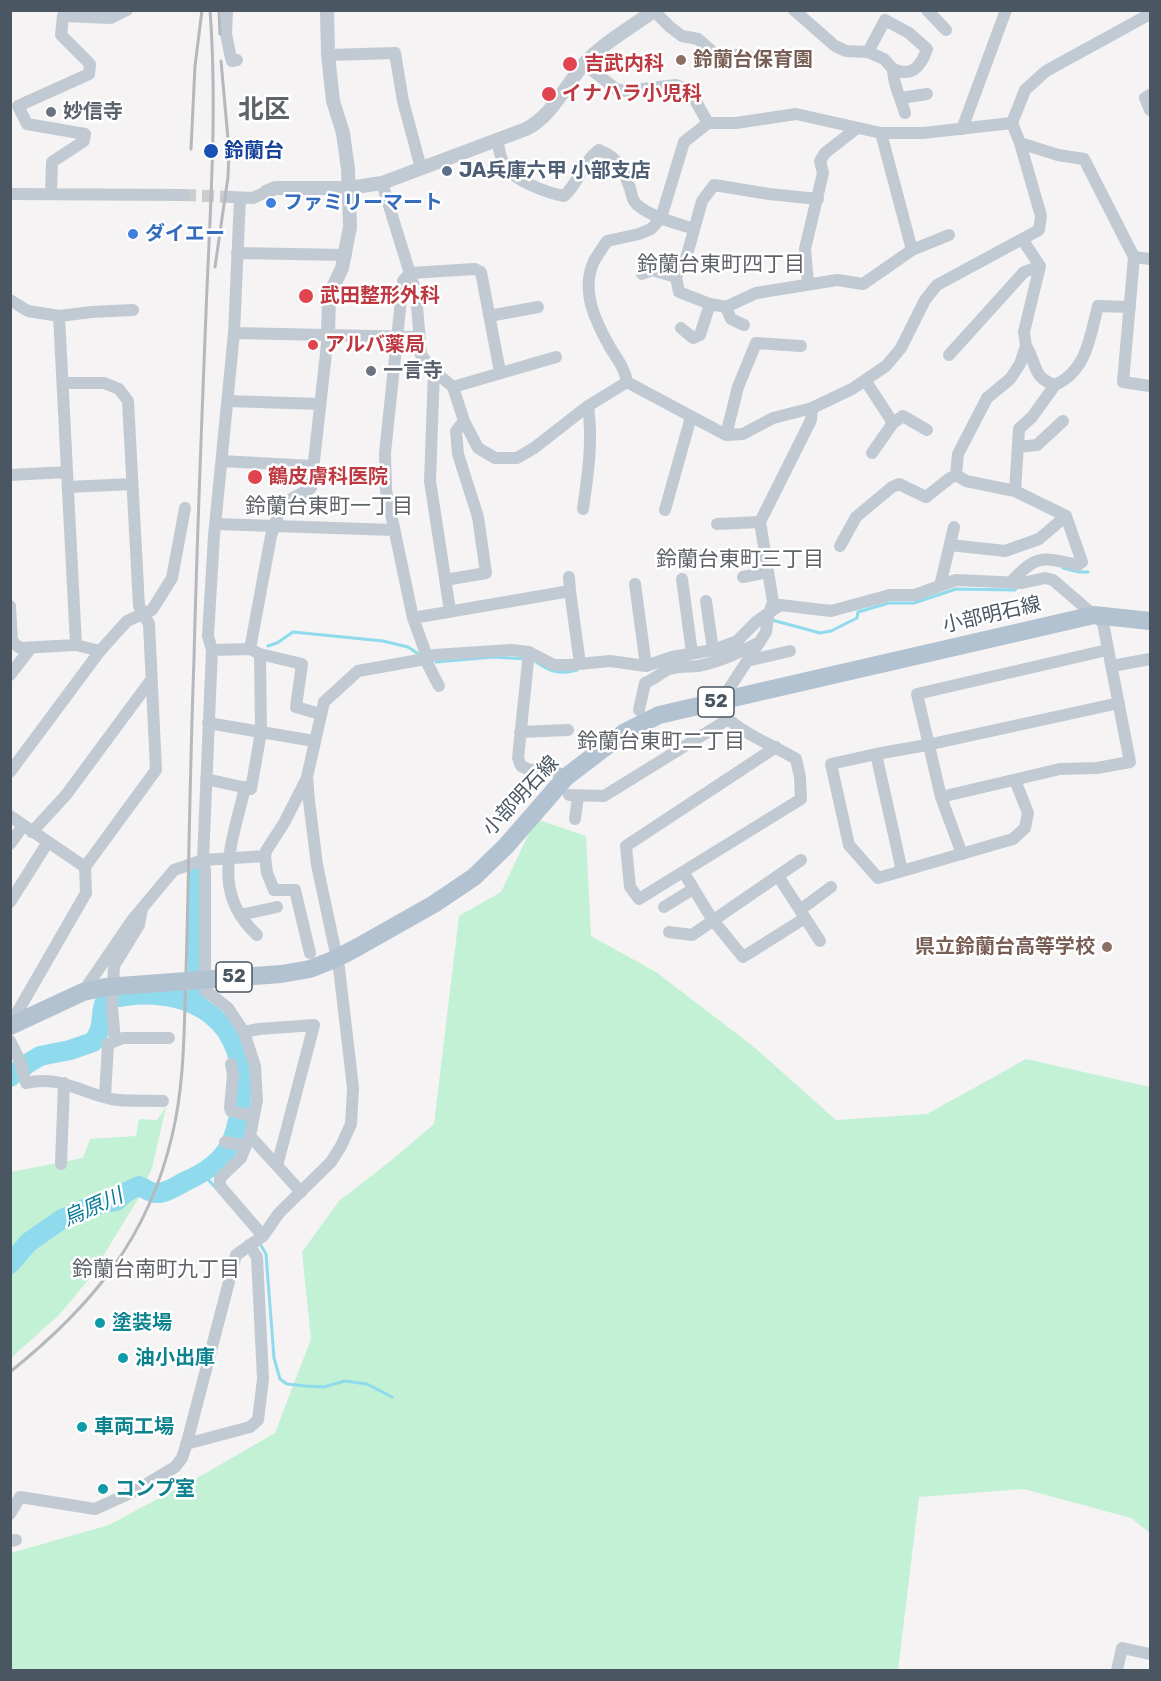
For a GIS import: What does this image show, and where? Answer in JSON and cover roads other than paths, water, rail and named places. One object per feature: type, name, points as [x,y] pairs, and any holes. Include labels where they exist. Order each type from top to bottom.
[{"type":"main road","name":"小部明石線","points":[[10,1025],[105,995],[310,969],[356,948],[434,904],[474,878],[506,846],[566,777],[625,732],[659,715],[1094,615],[1150,621]]},
{"type":"street","points":[[51,194],[52,162],[84,141],[85,134],[27,124],[18,106],[89,74],[90,64],[61,35],[63,16],[111,18],[127,10]]},
{"type":"street","points":[[226,10],[226,34],[231,58],[232,61],[237,60]]},
{"type":"street","points":[[206,779],[251,789],[261,732],[255,651],[256,606],[274,527],[282,504],[311,488],[328,335],[329,296],[346,255],[350,227],[349,188],[343,133],[333,101],[328,56],[327,10]]},
{"type":"street","points":[[794,10],[835,46],[846,51],[868,52],[884,59],[893,69],[902,74],[912,72],[924,58],[927,49],[883,15],[868,52]]},
{"type":"street","points":[[927,10],[946,30]]},
{"type":"street","points":[[962,129],[1006,10]]},
{"type":"street","points":[[263,1236],[220,1186],[220,1178],[241,1158],[246,1142],[256,1101],[255,1066],[244,1032],[228,1008],[206,990],[203,860],[212,650],[208,636],[234,333],[237,252],[235,198],[253,198],[275,188],[349,188],[382,183],[536,124],[546,115],[584,64],[598,50],[655,11],[682,36],[698,39],[714,53],[748,56]]},
{"type":"street","points":[[627,382],[726,435],[743,434],[773,418],[812,408],[852,389],[886,366],[901,348],[925,300],[937,285],[1039,230],[1041,216],[1012,123],[1025,90],[1046,71],[1150,17]]},
{"type":"street","points":[[328,56],[395,53],[403,101],[421,168]]},
{"type":"street","points":[[584,64],[616,89],[625,91],[676,84],[690,91],[708,123]]},
{"type":"street","points":[[893,69],[893,80],[905,113]]},
{"type":"street","points":[[901,98],[927,94]]},
{"type":"street","points":[[1150,95],[1145,98],[1150,110]]},
{"type":"street","points":[[627,382],[625,372],[591,308],[589,281],[594,262],[607,241],[651,229],[662,218],[684,142],[708,123],[736,123],[796,114],[881,133],[923,133],[1012,123]]},
{"type":"street","points":[[808,284],[805,249],[823,173],[820,160],[825,153],[857,128]]},
{"type":"street","points":[[881,133],[912,250]]},
{"type":"street","points":[[497,140],[504,165],[513,174],[548,194],[564,196],[574,188],[588,158],[599,150],[611,155],[624,170],[634,201],[642,208],[662,218],[694,229]]},
{"type":"street","points":[[1020,143],[1058,155],[1084,159],[1134,257],[1123,382],[1150,386]]},
{"type":"street","points":[[382,183],[416,293],[421,355],[434,371],[453,387],[464,421],[478,448],[495,458],[517,458],[534,448],[588,406],[627,382]]},
{"type":"street","points":[[818,199],[714,185],[702,201],[687,255],[676,277],[679,292],[710,304],[726,307],[756,293],[808,284],[837,280],[863,284],[912,250],[949,235]]},
{"type":"street","points":[[10,194],[184,195]]},
{"type":"street","points":[[1022,239],[1040,266],[1024,332],[1026,346],[1032,355],[1038,375],[1045,382],[1055,385]]},
{"type":"street","points":[[237,252],[346,255]]},
{"type":"street","points":[[1134,257],[1150,259]]},
{"type":"street","points":[[949,355],[1024,272],[1040,266]]},
{"type":"street","points":[[439,686],[425,659],[425,651],[413,618],[386,490],[385,453],[403,281],[410,273],[475,269],[481,272],[500,372]]},
{"type":"street","points":[[642,274],[652,270],[676,277]]},
{"type":"street","points":[[10,300],[28,310],[59,316],[132,310]]},
{"type":"street","points":[[681,328],[693,338],[700,335],[710,304]]},
{"type":"street","points":[[1015,491],[1019,429],[1032,417],[1055,385],[1066,380],[1083,361],[1098,306],[1130,307]]},
{"type":"street","points":[[489,316],[538,307]]},
{"type":"street","points":[[726,307],[731,319],[744,325]]},
{"type":"street","points":[[59,316],[76,645]]},
{"type":"street","points":[[234,333],[419,337]]},
{"type":"street","points":[[726,435],[738,387],[756,343],[801,346]]},
{"type":"street","points":[[956,475],[958,454],[987,398],[1010,379],[1020,364],[1026,346]]},
{"type":"street","points":[[453,387],[556,357]]},
{"type":"street","points":[[434,371],[430,481],[450,611]]},
{"type":"street","points":[[865,380],[893,423]]},
{"type":"street","points":[[10,1025],[86,893],[85,867],[156,770],[149,624],[138,606],[128,401],[119,389],[104,382],[63,383]]},
{"type":"street","points":[[228,401],[320,404]]},
{"type":"street","points":[[583,509],[591,457],[588,406]]},
{"type":"street","points":[[776,747],[626,846],[630,887],[639,899],[801,799],[796,759],[776,747],[728,720],[720,710],[721,700],[763,637],[773,602],[760,522],[811,420],[812,408]]},
{"type":"street","points":[[873,453],[893,423],[903,416],[927,430]]},
{"type":"street","points":[[665,510],[691,417]]},
{"type":"street","points":[[445,580],[486,573],[478,517],[458,454],[456,431],[464,421]]},
{"type":"street","points":[[1018,447],[1037,445],[1063,421]]},
{"type":"street","points":[[222,461],[313,466]]},
{"type":"street","points":[[10,475],[67,472]]},
{"type":"street","points":[[956,475],[966,481],[1015,491],[1066,516],[1082,562],[1078,565],[1038,559],[1026,566],[1016,583]]},
{"type":"street","points":[[840,546],[856,517],[892,487],[899,484],[926,497],[956,475]]},
{"type":"street","points":[[68,487],[132,484]]},
{"type":"street","points":[[10,772],[100,651],[127,621],[152,610],[172,579],[185,508]]},
{"type":"street","points":[[950,545],[1005,551],[1039,538],[1066,516]]},
{"type":"street","points":[[717,524],[760,522]]},
{"type":"street","points":[[216,524],[394,530]]},
{"type":"street","points":[[940,586],[954,527]]},
{"type":"street","points":[[743,577],[768,572]]},
{"type":"street","points":[[569,577],[580,664]]},
{"type":"street","points":[[310,953],[295,890],[274,890],[267,873],[266,850],[284,824],[307,777],[324,702],[358,671],[434,656],[511,650],[529,652],[554,664],[610,661],[646,666],[672,657],[714,650],[737,641],[756,622],[780,605],[831,611],[890,595],[915,595],[956,580],[1016,583],[1045,578],[1053,580],[1102,623],[1130,762],[1097,768],[1060,769],[941,797]]},
{"type":"street","points":[[682,579],[692,653]]},
{"type":"street","points":[[635,584],[646,666]]},
{"type":"street","points":[[413,618],[570,591]]},
{"type":"street","points":[[706,601],[714,650]]},
{"type":"street","points":[[10,606],[11,640],[20,648],[76,645],[100,651]]},
{"type":"street","points":[[639,710],[645,682],[656,679],[667,670],[698,666],[727,658],[763,637]]},
{"type":"street","points":[[10,675],[30,649]]},
{"type":"street","points":[[212,650],[255,651],[302,664],[296,707],[320,714]]},
{"type":"street","points":[[962,854],[941,797],[927,745],[917,694],[1107,650]]},
{"type":"street","points":[[747,661],[790,651]]},
{"type":"street","points":[[529,652],[518,758],[521,766],[530,770],[551,769],[566,777]]},
{"type":"street","points":[[1112,666],[1150,659]]},
{"type":"street","points":[[10,844],[66,795],[151,680]]},
{"type":"street","points":[[1015,780],[1028,813],[1025,828],[1013,839],[878,878],[849,845],[831,764],[1119,703]]},
{"type":"street","points":[[575,819],[574,796],[604,796],[728,720]]},
{"type":"street","points":[[208,723],[314,741]]},
{"type":"street","points":[[520,732],[568,730]]},
{"type":"street","points":[[876,754],[902,871]]},
{"type":"street","points":[[10,1514],[20,1497],[95,1509],[154,1482],[175,1467],[182,1458],[236,1255],[263,1236],[279,1213],[331,1162],[351,1124],[353,1088],[339,968],[316,865],[307,777]]},
{"type":"street","points":[[245,787],[227,875],[229,891],[240,915],[257,935]]},
{"type":"street","points":[[10,816],[85,867]]},
{"type":"street","points":[[10,902],[48,842]]},
{"type":"street","points":[[105,995],[142,907],[174,870],[203,860],[265,856]]},
{"type":"street","points":[[669,932],[692,935],[712,919],[801,860]]},
{"type":"street","points":[[684,873],[712,919],[743,957],[802,914],[831,887]]},
{"type":"street","points":[[778,876],[820,941]]},
{"type":"street","points":[[664,907],[693,889]]},
{"type":"street","points":[[115,1041],[105,995],[114,966],[139,925],[142,907]]},
{"type":"street","points":[[240,915],[277,907]]},
{"type":"street","points":[[206,986],[280,981],[313,976],[339,968]]},
{"type":"street","points":[[244,1032],[314,1025],[277,1166]]},
{"type":"street","points":[[105,1097],[108,1044],[123,1038],[169,1038]]},
{"type":"street","points":[[10,1041],[20,1061],[26,1083],[40,1079],[64,1083],[112,1099],[163,1101]]},
{"type":"street","points":[[231,1064],[233,1074],[231,1111],[252,1116]]},
{"type":"street","points":[[61,1164],[64,1083]]},
{"type":"street","points":[[225,1142],[246,1142],[277,1166],[301,1192]]},
{"type":"street","points":[[186,1444],[250,1428],[258,1420],[263,1379],[257,1257],[249,1245]]},
{"type":"street","points":[[1117,1671],[1122,1647],[1150,1653]]},
{"type":"waterway","points":[[1063,568],[1088,572]]},
{"type":"waterway","points":[[772,620],[820,633],[831,631],[857,618],[858,612],[889,603],[914,603],[956,589],[1015,590],[1017,587]]},
{"type":"waterway","points":[[268,646],[293,632],[383,641],[408,647],[420,655]]},
{"type":"waterway","points":[[436,662],[494,657],[525,659]]},
{"type":"waterway","points":[[536,662],[556,672],[577,670]]},
{"type":"waterway","points":[[197,1005],[199,870]]},
{"type":"waterway","name":"烏原川","points":[[10,1077],[40,1056],[70,1050],[93,1042],[100,1030],[106,1000],[133,995],[159,995],[183,1000],[204,1009],[220,1024],[233,1043],[240,1067],[241,1096],[233,1138],[221,1158],[211,1166],[163,1192],[154,1193],[139,1186],[126,1192],[116,1201],[93,1205],[62,1219],[29,1242],[10,1264]]},
{"type":"waterway","points":[[203,1174],[215,1187]]},
{"type":"waterway","points":[[260,1244],[266,1254],[274,1358],[280,1379],[287,1384],[306,1386],[324,1387],[345,1381],[367,1384],[392,1397]]},
{"type":"tunnel","points":[[184,195],[231,197]]},
{"type":"railway","points":[[191,149],[195,66],[202,10]]},
{"type":"railway","points":[[10,1372],[66,1322],[91,1296],[132,1239],[161,1173],[172,1136],[179,1096],[184,1034],[201,427],[213,149],[210,10]]},
{"type":"railway","points":[[219,10],[220,34]]},
{"type":"railway","points":[[215,267],[228,177],[229,150],[221,61]]},
{"type":"place","name":"鈴蘭台保育園","points":[[681,60]]},
{"type":"place","name":"吉武内科","points":[[570,64]]},
{"type":"place","name":"イナハラ小児科","points":[[549,94]]},
{"type":"place","name":"妙信寺","points":[[51,112]]},
{"type":"place","name":"鈴蘭台","points":[[211,151]]},
{"type":"place","name":"JA兵庫六甲 小部支店","points":[[447,171]]},
{"type":"place","name":"ファミリーマート","points":[[271,203]]},
{"type":"place","name":"ダイエー","points":[[133,234]]},
{"type":"place","name":"武田整形外科","points":[[306,296]]},
{"type":"place","name":"アルバ薬局","points":[[313,345]]},
{"type":"place","name":"一言寺","points":[[371,371]]},
{"type":"place","name":"鶴皮膚科医院","points":[[255,477]]},
{"type":"place","name":"県立鈴蘭台高等学校","points":[[1107,947]]},
{"type":"place","name":"塗装場","points":[[100,1323]]},
{"type":"place","name":"油小出庫","points":[[123,1358]]},
{"type":"place","name":"車両工場","points":[[82,1427]]},
{"type":"place","name":"コンプ室","points":[[103,1489]]},
{"type":"district","name":"北区","points":[[264,110]]},
{"type":"district","name":"鈴蘭台東町四丁目","points":[[721,265]]},
{"type":"district","name":"鈴蘭台東町一丁目","points":[[329,507]]},
{"type":"district","name":"鈴蘭台東町三丁目","points":[[740,560]]},
{"type":"district","name":"鈴蘭台東町二丁目","points":[[661,742]]},
{"type":"district","name":"鈴蘭台南町九丁目","points":[[156,1270]]}]
